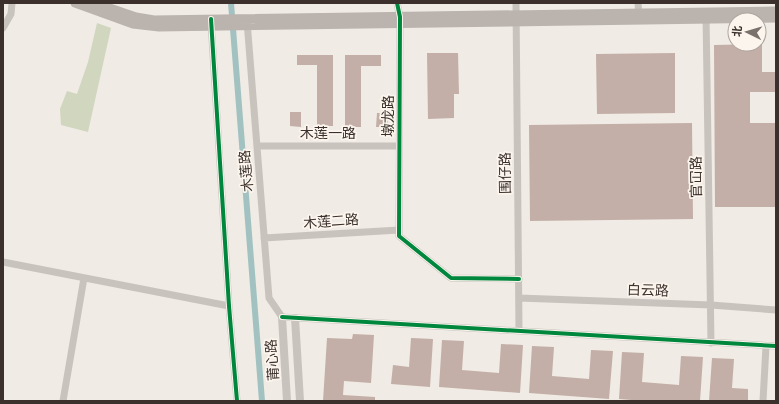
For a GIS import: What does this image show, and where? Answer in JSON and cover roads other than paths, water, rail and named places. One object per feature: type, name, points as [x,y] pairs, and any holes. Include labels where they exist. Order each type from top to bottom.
[{"type":"main road","points":[[75,3],[142,26],[235,22],[706,15],[776,11]]},
{"type":"main road","points":[[95,3],[128,15],[148,20],[216,23]]},
{"type":"main road","points":[[706,15],[776,18]]},
{"type":"street","points":[[3,28],[11,14],[12,3]]},
{"type":"street","name":"墩龙路","points":[[397,3],[400,20],[399,230]]},
{"type":"street","name":"围仔路","points":[[516,3],[519,331]]},
{"type":"street","points":[[638,3],[639,16]]},
{"type":"street","name":"官冚路","points":[[706,15],[712,342]]},
{"type":"street","name":"木莲路","points":[[247,22],[269,298],[282,317]]},
{"type":"street","points":[[216,23],[229,306],[237,401]]},
{"type":"street","name":"木莲一路","points":[[257,146],[399,146]]},
{"type":"street","points":[[399,230],[399,236],[451,278],[519,279]]},
{"type":"street","name":"木莲二路","points":[[264,238],[399,230]]},
{"type":"street","points":[[3,262],[229,306]]},
{"type":"street","points":[[63,401],[84,278]]},
{"type":"street","name":"白云路","points":[[519,298],[711,305],[776,310]]},
{"type":"street","points":[[282,317],[776,346]]},
{"type":"street","name":"莆心路","points":[[282,317],[287,401]]},
{"type":"street","name":"莆心路","points":[[295,318],[300,401]]},
{"type":"street","points":[[763,401],[766,346]]},
{"type":"waterway","points":[[231,3],[262,401]]}]
